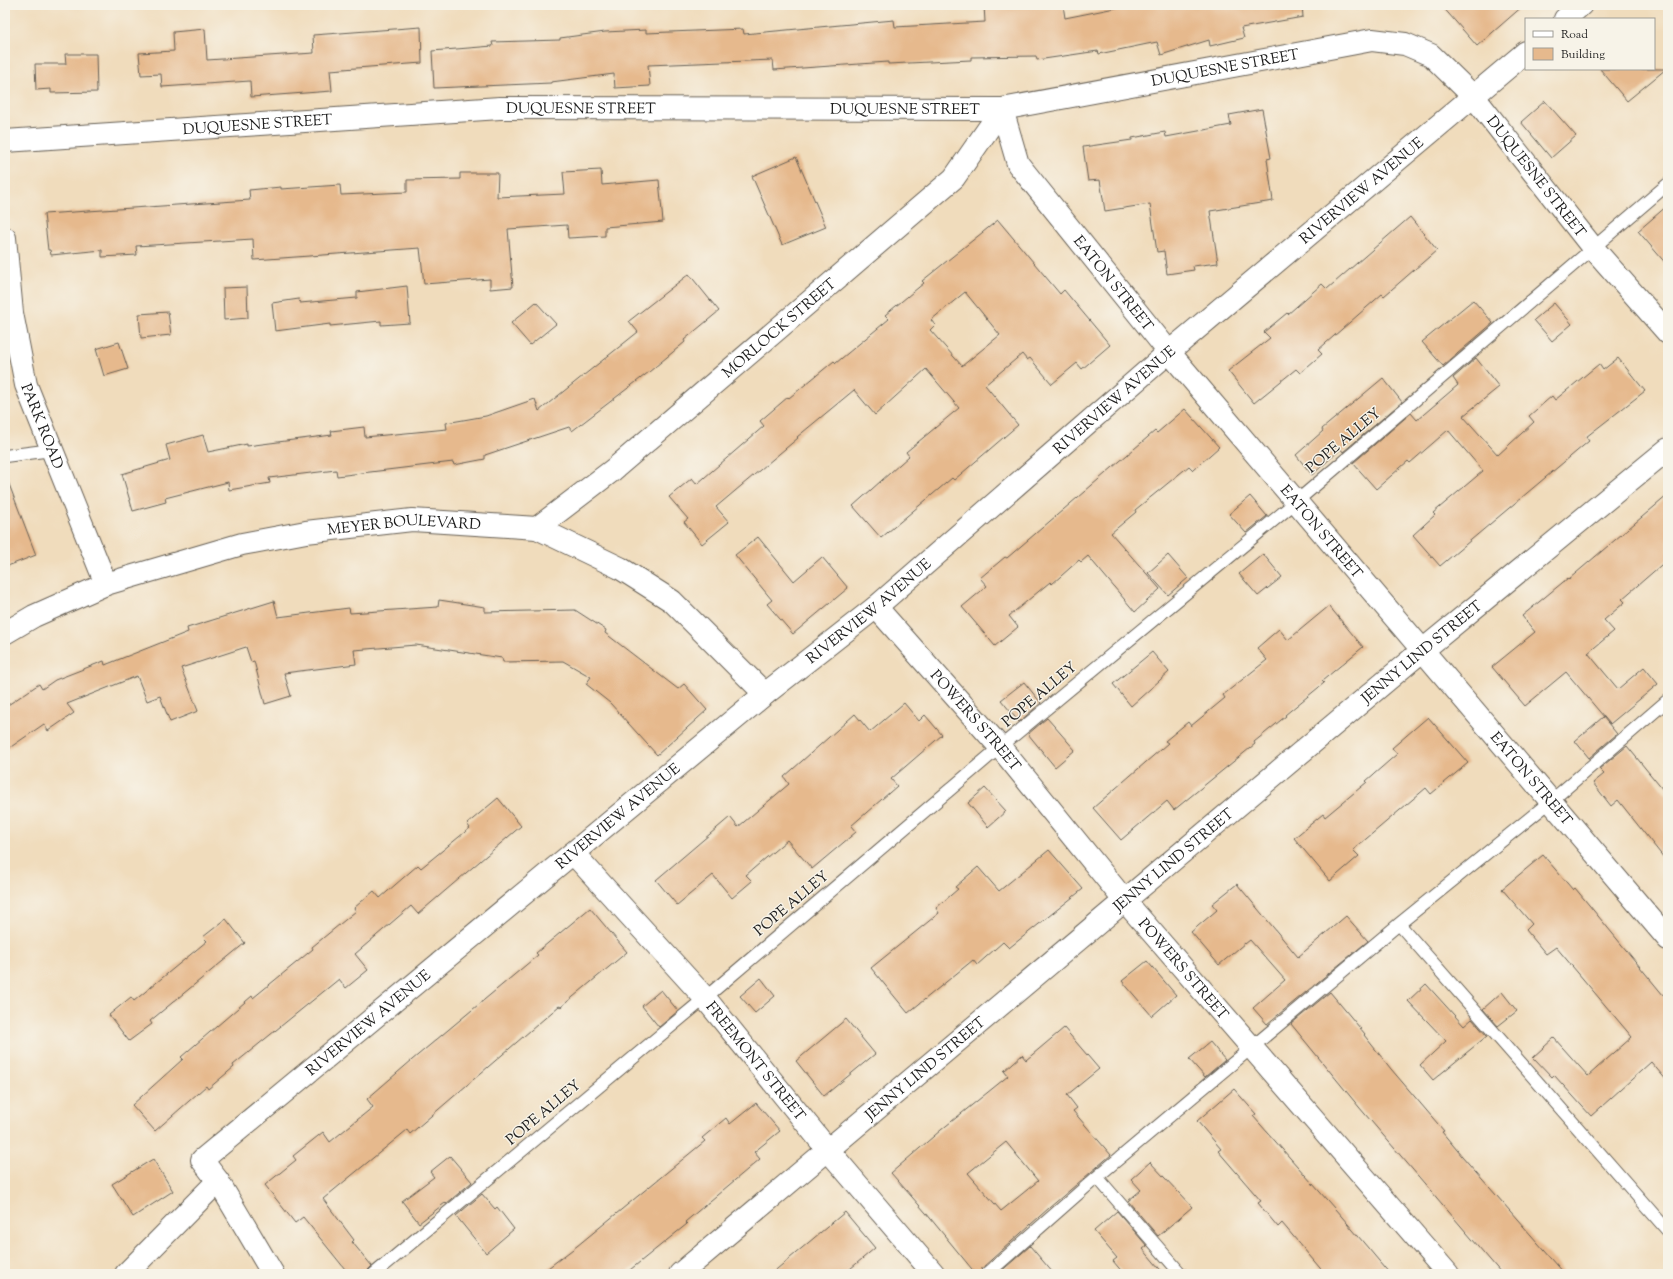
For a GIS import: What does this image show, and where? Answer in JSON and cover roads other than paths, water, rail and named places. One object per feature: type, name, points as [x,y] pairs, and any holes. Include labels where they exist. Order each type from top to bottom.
[{"type":"street","points":[[1566,18],[1581,5]]},
{"type":"street","name":"DUQUESNE STREET","points":[[5,141],[500,108],[1002,108],[1372,40],[1405,44],[1431,56],[1474,97],[1594,248],[1668,332]]},
{"type":"street","name":"RIVERVIEW AVENUE","points":[[218,1181],[202,1160],[765,694],[876,607],[1170,352],[1525,53]]},
{"type":"street","name":"EATON STREET","points":[[1002,108],[1018,164],[1170,352],[1668,939]]},
{"type":"street","name":"MORLOCK STREET","points":[[537,528],[613,470],[954,178],[1002,108]]},
{"type":"street","name":"PARK ROAD","points":[[5,238],[12,313],[26,385],[106,584]]},
{"type":"street","name":"JENNY LIND STREET","points":[[680,1274],[1423,650],[1668,449]]},
{"type":"street","name":"MEYER BOULEVARD","points":[[5,633],[34,616],[106,584],[242,544],[306,532],[412,520],[537,528],[620,568],[672,601],[765,694]]},
{"type":"street","name":"POWERS STREET","points":[[876,607],[1000,747],[1124,900],[1448,1274]]},
{"type":"street","name":"FREEMONT STREET","points":[[573,853],[705,998],[828,1150],[934,1274]]},
{"type":"street","points":[[126,1274],[218,1181],[273,1274]]},
{"type":"lane","name":"POPE ALLEY","points":[[374,1274],[705,998],[1000,747],[1297,500],[1668,184]]},
{"type":"lane","points":[[5,456],[52,450]]},
{"type":"lane","points":[[987,1274],[1097,1177],[1399,924],[1551,801],[1668,700]]},
{"type":"lane","points":[[1399,924],[1668,1231]]},
{"type":"lane","points":[[1097,1177],[1181,1274]]}]
